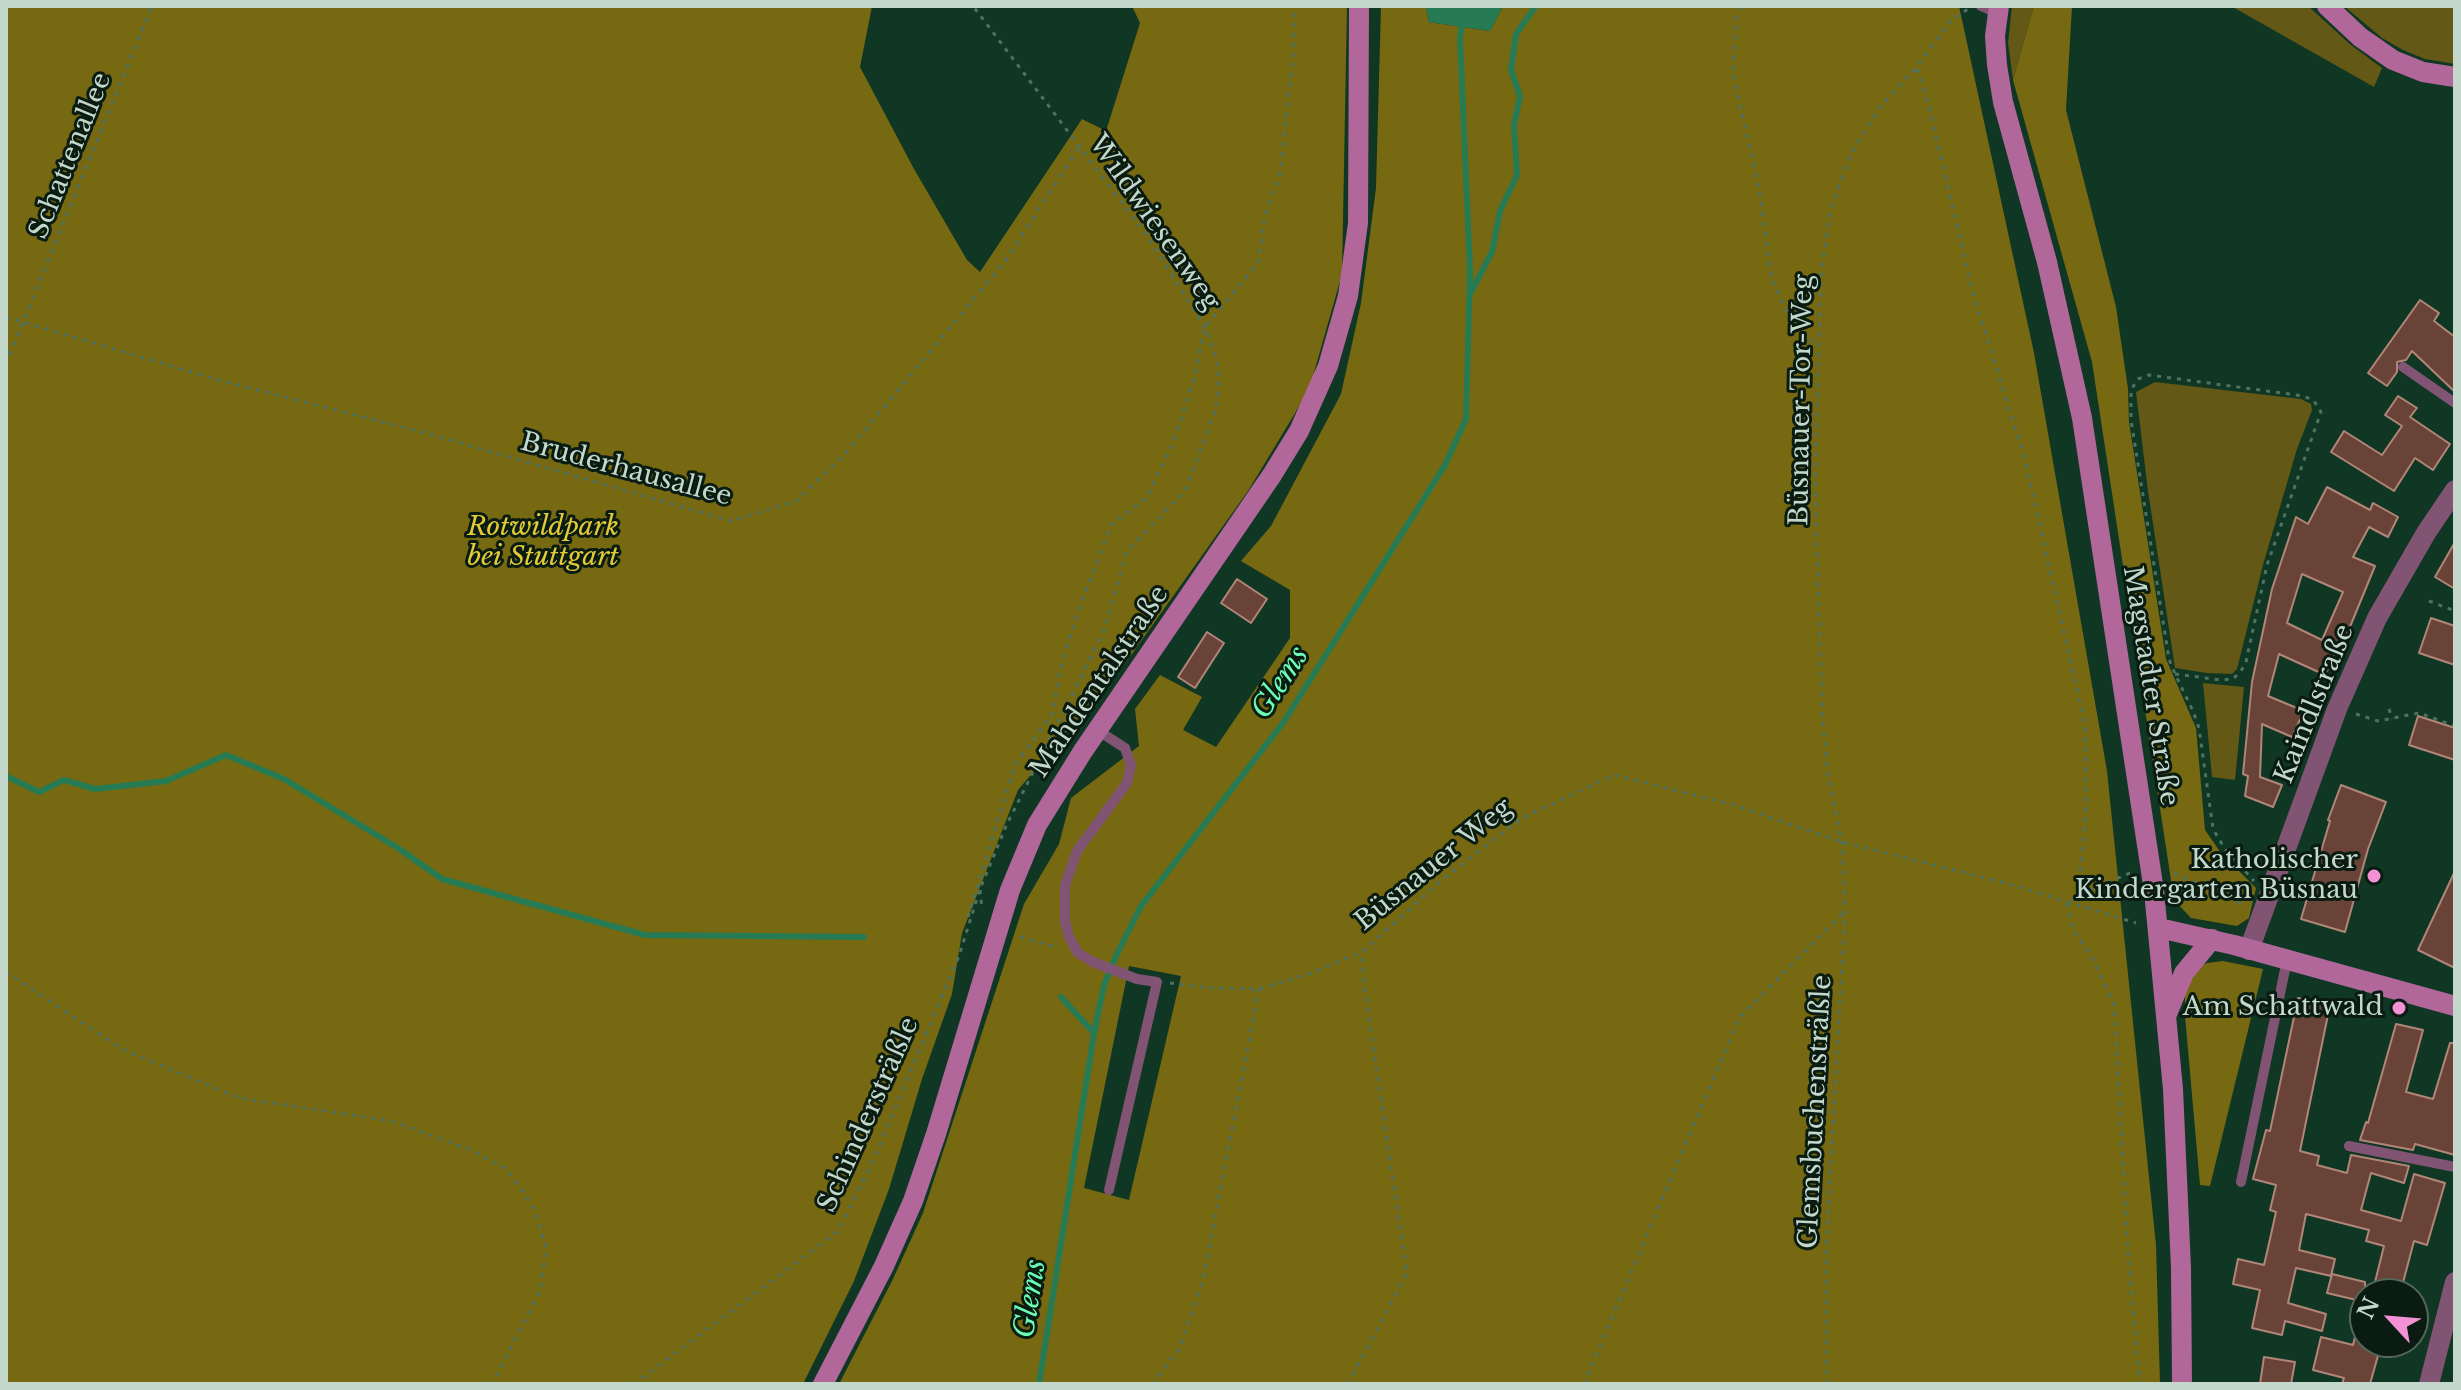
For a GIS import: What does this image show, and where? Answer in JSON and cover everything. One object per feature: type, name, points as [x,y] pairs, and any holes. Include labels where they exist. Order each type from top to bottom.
[{"type":"main road","name":"Mahdentalstraße","points":[[823,1384],[884,1266],[913,1201],[1023,857],[1058,791],[1097,730],[1272,475],[1299,431],[1328,366],[1348,296],[1358,223],[1359,6]]},
{"type":"main road","points":[[2327,6],[2360,37],[2393,60],[2423,72],[2455,77]]},
{"type":"main road","name":"Magstadter Straße","points":[[1992,8],[2003,102],[2051,277],[2082,418],[2159,928],[2173,1089],[2182,1384]]},
{"type":"main road","points":[[2159,928],[2212,939],[2455,1006]]},
{"type":"main road","points":[[2166,1017],[2184,973],[2212,939]]},
{"type":"street","name":"Kaindlstraße","points":[[2249,950],[2337,709],[2377,618],[2455,490]]},
{"type":"street","points":[[2429,1384],[2455,1282]]},
{"type":"lane","points":[[2403,367],[2455,403]]},
{"type":"lane","points":[[1097,730],[1125,748],[1131,765],[1127,783],[1077,851],[1065,885],[1065,921],[1078,953],[1137,979],[1157,982],[1109,1190]]},
{"type":"lane","points":[[2241,1182],[2287,960]]},
{"type":"lane","points":[[2349,1146],[2455,1167]]},
{"type":"path","name":"Schattenallee","points":[[6,364],[152,6]]},
{"type":"path","name":"Wildwiesenweg","points":[[959,956],[980,889],[1006,826],[1104,631],[1127,551],[1185,491],[1216,409],[1219,379],[1216,356],[1205,327],[1148,237],[973,6]]},
{"type":"path","points":[[959,956],[977,883],[1015,765],[1053,713],[1060,670],[1076,617],[1111,525],[1146,498],[1172,446],[1194,379],[1205,327],[1258,263],[1265,215],[1280,174],[1293,57],[1295,6]]},
{"type":"path","points":[[1740,6],[1736,21],[1733,73],[1759,190],[1772,279],[1787,314],[1817,346]]},
{"type":"path","name":"Büsnauer-Tor-Weg","points":[[1842,842],[1828,776],[1822,713],[1815,488],[1821,273],[1831,208],[1851,154],[1880,107],[1916,68],[1950,21],[1972,6]]},
{"type":"path","points":[[1916,68],[1928,103],[1974,297],[2024,456],[2085,725],[2086,809],[2078,895]]},
{"type":"path","name":"Bruderhausallee","points":[[6,317],[215,379],[433,435],[731,521],[796,501],[845,454],[1006,260],[1080,146]]},
{"type":"path","points":[[2175,674],[2233,679],[2246,662],[2267,565],[2321,412],[2314,401],[2304,396],[2149,375],[2138,379],[2131,390],[2131,420],[2169,659],[2175,674],[2199,728],[2213,829],[2225,849],[2269,897]]},
{"type":"path","points":[[2429,601],[2455,611]]},
{"type":"path","points":[[2337,709],[2378,721],[2419,713],[2455,726]]},
{"type":"path","points":[[2389,709],[2392,719]]},
{"type":"path","name":"Büsnauer Weg","points":[[1157,982],[1209,988],[1259,989],[1309,974],[1362,952],[1442,880],[1520,819],[1614,775],[1734,805],[1842,842],[2010,884],[2067,904],[2159,928]]},
{"type":"path","name":"Glemsbuchensträßle","points":[[1827,1384],[1826,1251],[1845,911],[1842,842]]},
{"type":"path","points":[[2130,873],[2078,895],[2067,904],[2073,930],[2091,956],[2114,1004],[2129,1268],[2140,1384]]},
{"type":"path","points":[[2174,873],[2245,905]]},
{"type":"path","points":[[980,889],[983,909],[980,919]]},
{"type":"path","points":[[1584,1384],[1739,1018],[1845,911]]},
{"type":"path","points":[[1020,937],[1078,953]]},
{"type":"path","points":[[1348,1384],[1407,1273],[1364,985],[1362,952]]},
{"type":"path","name":"Schindersträßle","points":[[634,1384],[837,1232],[871,1166],[959,956]]},
{"type":"path","points":[[6,972],[122,1049],[239,1098],[391,1121],[469,1149],[507,1169],[535,1210],[546,1248],[540,1291],[492,1384]]},
{"type":"path","points":[[1152,1384],[1179,1349],[1203,1279],[1259,989]]},
{"type":"shaded area","points":[[1426,6],[1503,6],[1490,31],[1429,22]]},
{"type":"shaded area","points":[[2012,6],[2034,6],[2013,80],[2008,43]]},
{"type":"shaded area","points":[[2231,6],[2308,6],[2382,68],[2374,87]]},
{"type":"shaded area","points":[[2344,6],[2455,6],[2455,64],[2425,59],[2403,50],[2382,38]]},
{"type":"shaded area","points":[[2155,382],[2301,399],[2311,404],[2312,410],[2297,449],[2263,565],[2237,669],[2232,674],[2175,668],[2136,392]]},
{"type":"shaded area","points":[[2203,683],[2244,687],[2235,780],[2212,777]]},
{"type":"green space","name":"Rotwildpark bei Stuttgart","points":[[6,6],[872,6],[860,67],[967,260],[980,272],[1082,119],[1106,131],[1140,23],[1132,6],[1347,6],[1342,274],[1309,390],[1248,491],[1124,665],[1018,790],[962,933],[952,994],[922,1079],[889,1189],[854,1281],[803,1384],[6,1384]]},
{"type":"green space","points":[[1381,6],[1426,6],[1429,22],[1490,31],[1503,6],[1959,6],[2034,353],[2107,771],[2156,1245],[2160,1384],[839,1384],[923,1213],[1024,904],[1059,844],[1071,798],[1139,746],[1135,709],[1160,675],[1202,697],[1183,730],[1216,747],[1290,638],[1290,590],[1241,561],[1271,526],[1341,394],[1361,303],[1376,188]],"holes":[[[1129,966],[1181,976],[1129,1200],[1084,1188]]]},
{"type":"green space","points":[[2034,6],[2072,6],[2066,110],[2116,307],[2128,389],[2129,422],[2166,659],[2196,728],[2205,830],[2221,853],[2256,888],[2249,918],[2237,926],[2191,918],[2174,900],[2092,362],[2013,80]]},
{"type":"green space","points":[[2223,961],[2263,969],[2210,1186],[2200,1185],[2185,994],[2197,968]]},
{"type":"building","points":[[2420,300],[2439,313],[2434,321],[2455,337],[2455,392],[2412,351],[2406,360],[2397,362],[2397,372],[2387,386],[2368,373]]},
{"type":"building","points":[[2398,396],[2417,408],[2410,417],[2450,444],[2433,470],[2415,458],[2394,491],[2331,452],[2344,431],[2382,455],[2402,426],[2385,415]]},
{"type":"building","points":[[2327,487],[2370,510],[2373,503],[2398,517],[2388,537],[2369,527],[2353,557],[2375,566],[2345,639],[2342,638],[2325,675],[2279,654],[2268,696],[2304,711],[2292,737],[2262,724],[2260,777],[2282,785],[2273,807],[2245,796],[2248,776],[2243,774],[2252,682],[2272,589],[2296,517],[2308,524]],"holes":[[[2302,574],[2343,592],[2322,640],[2287,623]]]},
{"type":"building","points":[[2455,542],[2455,589],[2435,577]]},
{"type":"building","points":[[1237,579],[1267,599],[1251,623],[1221,603]]},
{"type":"building","points":[[2431,618],[2455,626],[2455,665],[2419,653]]},
{"type":"building","points":[[1207,632],[1224,643],[1195,688],[1178,677]]},
{"type":"building","points":[[2418,716],[2455,728],[2455,760],[2409,745]]},
{"type":"building","points":[[2341,785],[2386,802],[2368,849],[2345,932],[2301,919],[2328,820]]},
{"type":"building","points":[[2455,871],[2455,968],[2418,950]]},
{"type":"building","points":[[2298,998],[2330,1005],[2300,1151],[2319,1156],[2317,1165],[2347,1173],[2351,1155],[2409,1166],[2404,1183],[2371,1173],[2361,1210],[2401,1221],[2414,1174],[2445,1183],[2427,1245],[2414,1241],[2404,1278],[2376,1278],[2384,1246],[2366,1241],[2369,1230],[2306,1214],[2299,1250],[2335,1259],[2331,1276],[2296,1268],[2288,1303],[2326,1314],[2322,1331],[2285,1321],[2282,1335],[2252,1328],[2260,1290],[2233,1284],[2238,1259],[2264,1265],[2276,1212],[2270,1210],[2276,1185],[2253,1179],[2266,1130],[2270,1131]]},
{"type":"building","points":[[2396,1024],[2423,1030],[2406,1092],[2433,1099],[2450,1043],[2455,1043],[2455,1155],[2415,1144],[2413,1150],[2360,1140],[2368,1123]]},
{"type":"building","points":[[2332,1274],[2349,1278],[2349,1298],[2327,1293]]},
{"type":"building","points":[[2321,1337],[2349,1344],[2349,1358],[2377,1358],[2370,1384],[2342,1384],[2344,1378],[2313,1370]]},
{"type":"building","points":[[2264,1357],[2295,1362],[2291,1384],[2260,1384]]},
{"type":"waterway","name":"Glems","points":[[1039,1384],[1094,1033],[1104,985],[1116,956],[1141,906],[1283,723],[1445,465],[1466,419],[1470,271],[1460,38],[1464,6]]},
{"type":"waterway","name":"Glems","points":[[1470,294],[1492,252],[1500,211],[1517,175],[1514,125],[1520,96],[1511,70],[1516,34],[1536,6]]},
{"type":"waterway","points":[[6,776],[39,792],[64,780],[95,789],[166,781],[226,755],[284,779],[398,848],[442,879],[645,935],[864,937]]},
{"type":"waterway","points":[[1061,997],[1094,1033]]},
{"type":"place","name":"Katholischer Kindergarten Büsnau","points":[[2374,876]]},
{"type":"place","name":"Am Schattwald","points":[[2399,1008]]}]
